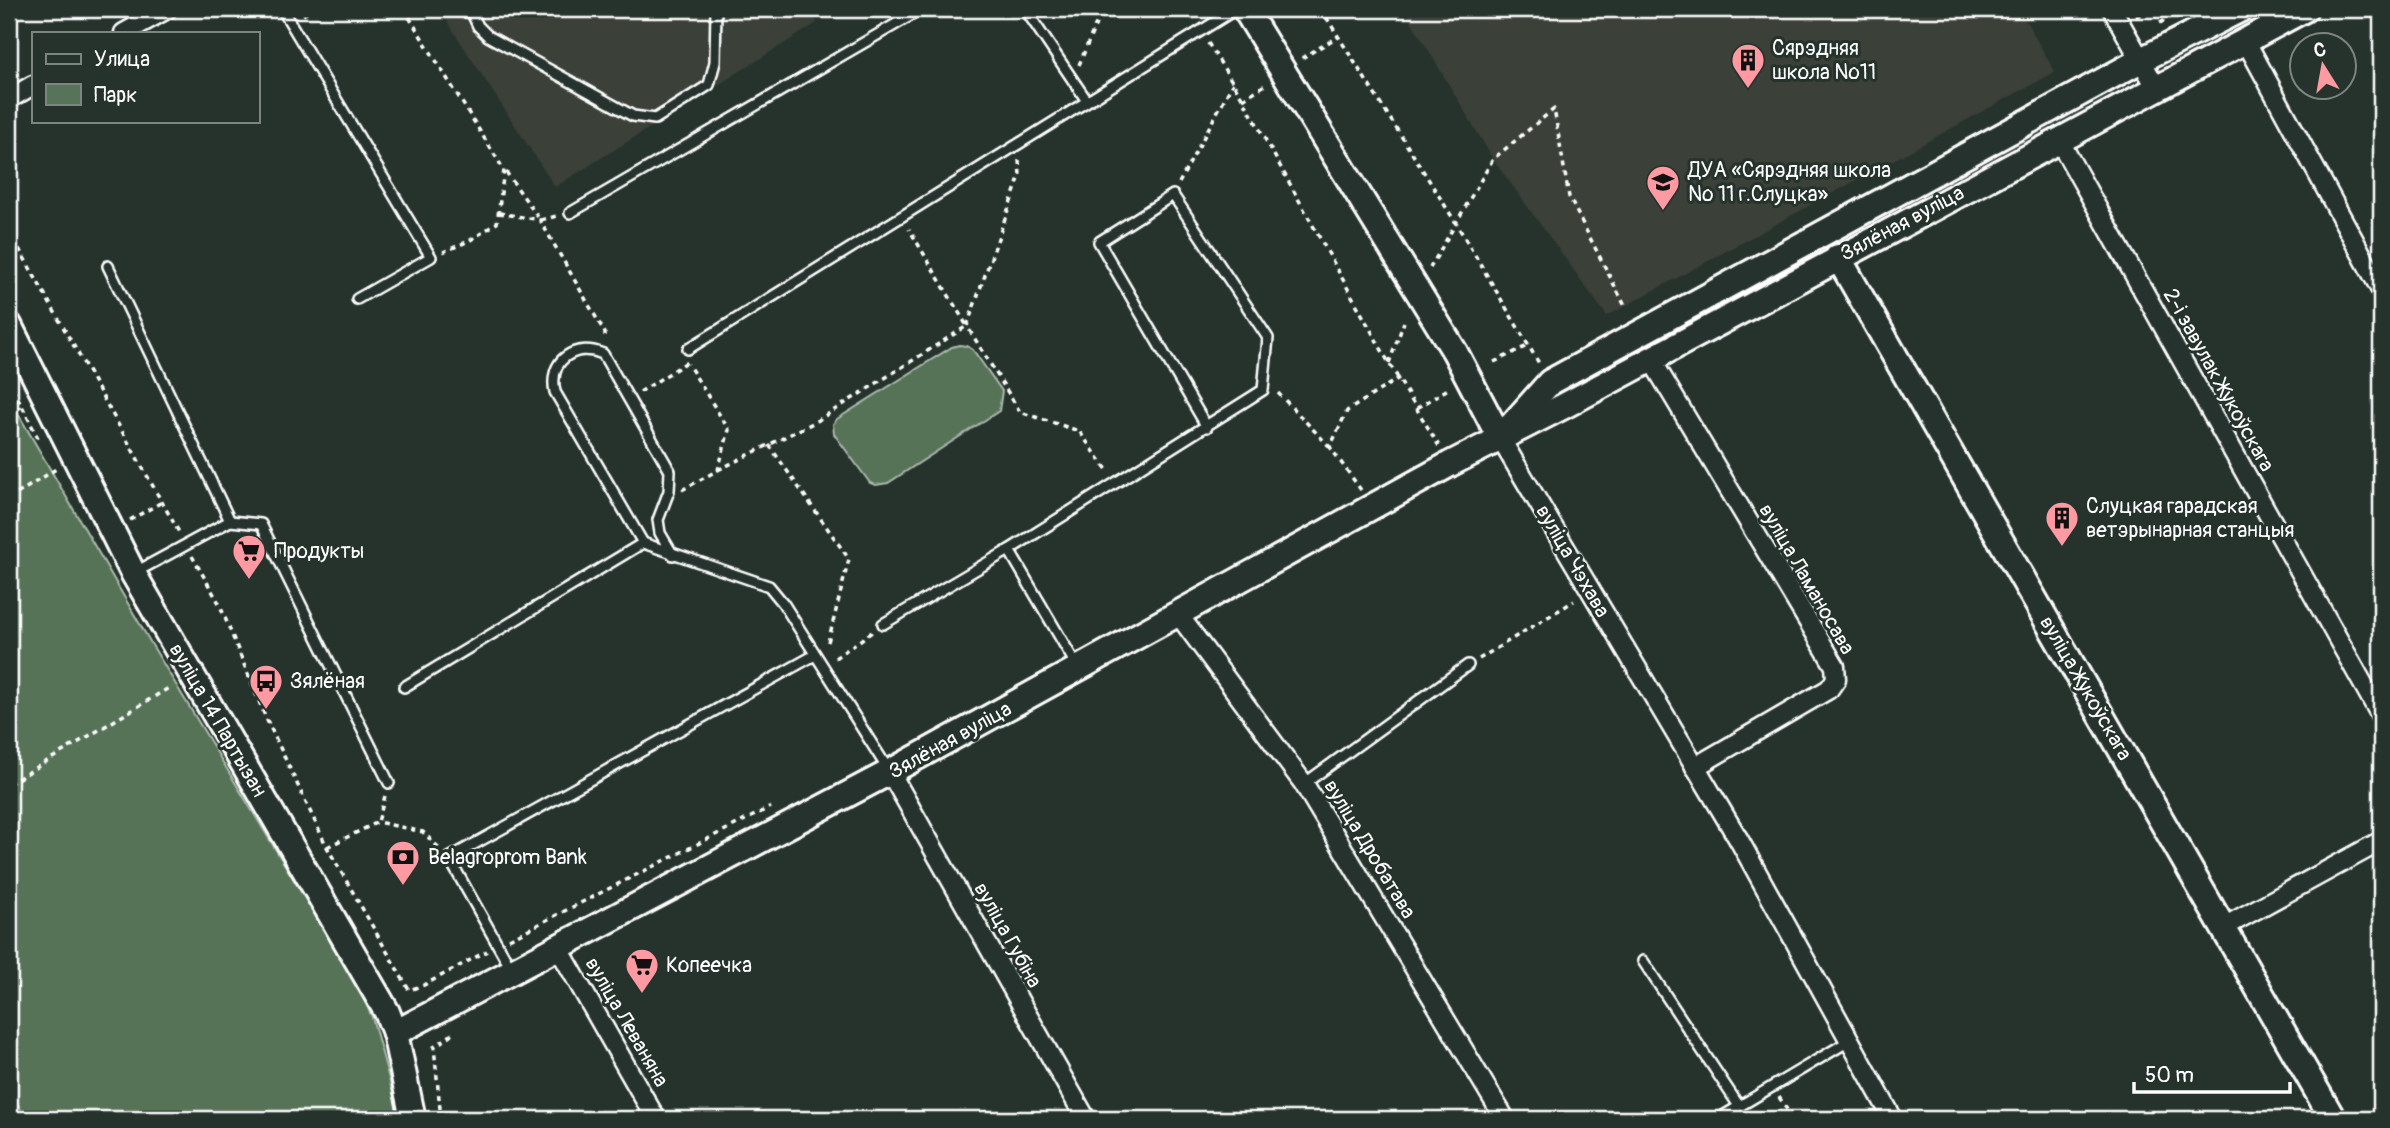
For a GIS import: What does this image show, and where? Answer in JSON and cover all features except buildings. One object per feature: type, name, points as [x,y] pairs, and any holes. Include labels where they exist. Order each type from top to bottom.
[{"type":"street","points":[[126,32],[167,9]]},
{"type":"street","name":"вуліца Чэхава","points":[[1245,9],[1455,352],[1500,438],[1739,840],[1893,1119]]},
{"type":"street","points":[[2112,9],[2156,87]]},
{"type":"street","name":"Зялёная вуліца","points":[[1500,438],[1550,382],[2141,60],[2241,9]]},
{"type":"street","name":"Зялёная вуліца","points":[[395,1033],[890,772],[1450,464],[2305,9]]},
{"type":"street","points":[[2245,40],[2381,290]]},
{"type":"street","points":[[9,99],[32,86]]},
{"type":"street","name":"2-і завулак Жукоўскага","points":[[2059,140],[2381,716]]},
{"type":"street","name":"вуліца Жукоўскага","points":[[1838,257],[2333,1119]]},
{"type":"street","name":"вуліца 14 Партызан","points":[[9,325],[133,573],[387,1012],[395,1033],[413,1119]]},
{"type":"street","name":"вуліца Ламаносава","points":[[1651,359],[1835,666],[1836,680],[1829,689],[1695,767]]},
{"type":"street","name":"вуліца Дробатава","points":[[1178,614],[1304,784],[1505,1119]]},
{"type":"street","name":"вуліца Губіна","points":[[890,772],[1086,1119]]},
{"type":"street","points":[[2224,927],[2381,841]]},
{"type":"street","name":"вуліца Леваняна","points":[[558,947],[656,1119]]},
{"type":"lane","points":[[282,9],[431,257],[357,299]]},
{"type":"lane","points":[[470,9],[478,26],[488,36],[633,117],[646,120],[654,119],[709,85],[715,62],[716,9]]},
{"type":"lane","points":[[570,213],[922,9]]},
{"type":"lane","points":[[1025,9],[1087,101]]},
{"type":"lane","points":[[688,349],[1236,9]]},
{"type":"lane","points":[[883,624],[1009,550],[1207,427],[1263,390],[1268,338],[1173,195],[1099,242],[1207,427]]},
{"type":"lane","points":[[108,266],[230,521]]},
{"type":"lane","points":[[673,555],[660,533],[658,520],[669,491],[670,471],[603,354],[591,348],[581,349],[562,359],[555,369],[552,380],[555,392],[643,543],[673,555],[769,586],[783,603],[890,772]]},
{"type":"lane","points":[[133,573],[230,521],[261,524],[389,783]]},
{"type":"lane","points":[[404,687],[643,543]]},
{"type":"lane","points":[[1009,550],[1079,669]]},
{"type":"lane","points":[[512,970],[449,858],[815,655]]},
{"type":"lane","points":[[1304,784],[1468,665]]},
{"type":"lane","points":[[1643,961],[1739,1106]]},
{"type":"lane","points":[[1718,1119],[1849,1041]]},
{"type":"path","points":[[404,9],[504,170],[540,219],[605,333],[603,354]]},
{"type":"path","points":[[1072,80],[1102,9]]},
{"type":"path","points":[[1187,9],[1243,99],[1389,363],[1450,464]]},
{"type":"path","points":[[1321,9],[1456,223],[1550,382]]},
{"type":"path","points":[[1300,59],[1339,36]]},
{"type":"path","points":[[1243,99],[1270,81]]},
{"type":"path","points":[[1173,195],[1233,83]]},
{"type":"path","points":[[1430,268],[1493,159],[1553,109],[1569,197],[1625,306]]},
{"type":"path","points":[[665,499],[817,421],[967,326],[1020,176],[1018,144]]},
{"type":"path","points":[[431,257],[469,241],[496,223],[504,170]]},
{"type":"path","points":[[499,213],[540,219],[570,213]]},
{"type":"path","points":[[901,216],[1020,412],[1079,431],[1117,483]]},
{"type":"path","points":[[9,231],[219,603],[265,716],[327,847],[409,990],[424,985],[499,944],[780,803]]},
{"type":"path","points":[[1389,363],[1404,322]]},
{"type":"path","points":[[1494,362],[1527,346]]},
{"type":"path","points":[[688,349],[687,362],[729,430],[719,470]]},
{"type":"path","points":[[630,399],[687,362]]},
{"type":"path","points":[[1329,447],[1347,411],[1399,378]]},
{"type":"path","points":[[1264,379],[1329,447],[1364,494]]},
{"type":"path","points":[[9,380],[44,449]]},
{"type":"path","points":[[1417,408],[1448,389]]},
{"type":"path","points":[[9,415],[21,407]]},
{"type":"path","points":[[769,445],[849,559],[822,666]]},
{"type":"path","points":[[50,459],[62,481]]},
{"type":"path","points":[[9,499],[55,469]]},
{"type":"path","points":[[1468,665],[1590,591]]},
{"type":"path","points":[[822,666],[883,624]]},
{"type":"path","points":[[9,784],[176,683]]},
{"type":"path","points":[[378,822],[389,783]]},
{"type":"path","points":[[327,847],[378,822],[423,832],[449,858]]},
{"type":"path","points":[[424,985],[451,1035],[434,1047],[441,1119]]},
{"type":"path","points":[[1772,1086],[1793,1119]]},
{"type":"shaded area","points":[[439,9],[808,9],[817,23],[555,187]]},
{"type":"shaded area","name":"ДУА «Сярэдняя школа № 11 г.Слуцка»","points":[[1404,9],[2019,9],[2055,72],[1607,316],[1493,159]]},
{"type":"green space","points":[[959,345],[973,350],[1002,391],[999,411],[888,483],[870,483],[834,434],[833,424],[837,419]]},
{"type":"green space","points":[[9,398],[152,645],[358,986],[372,1017],[400,1119],[25,1119],[9,1085]]},
{"type":"place","name":"Сярэдняя школа №11","points":[[1748,90]]},
{"type":"place","name":"ДУА «Сярэдняя школа № 11 г.Слуцка»","points":[[1663,212]]},
{"type":"place","name":"Слуцкая гарадская ветэрынарная станцыя","points":[[2062,548]]},
{"type":"place","name":"Продукты","points":[[249,581]]},
{"type":"place","name":"Зялёная","points":[[266,711]]},
{"type":"place","name":"Belagroprom Bank","points":[[403,887]]},
{"type":"place","name":"Копеечка","points":[[642,995]]}]
